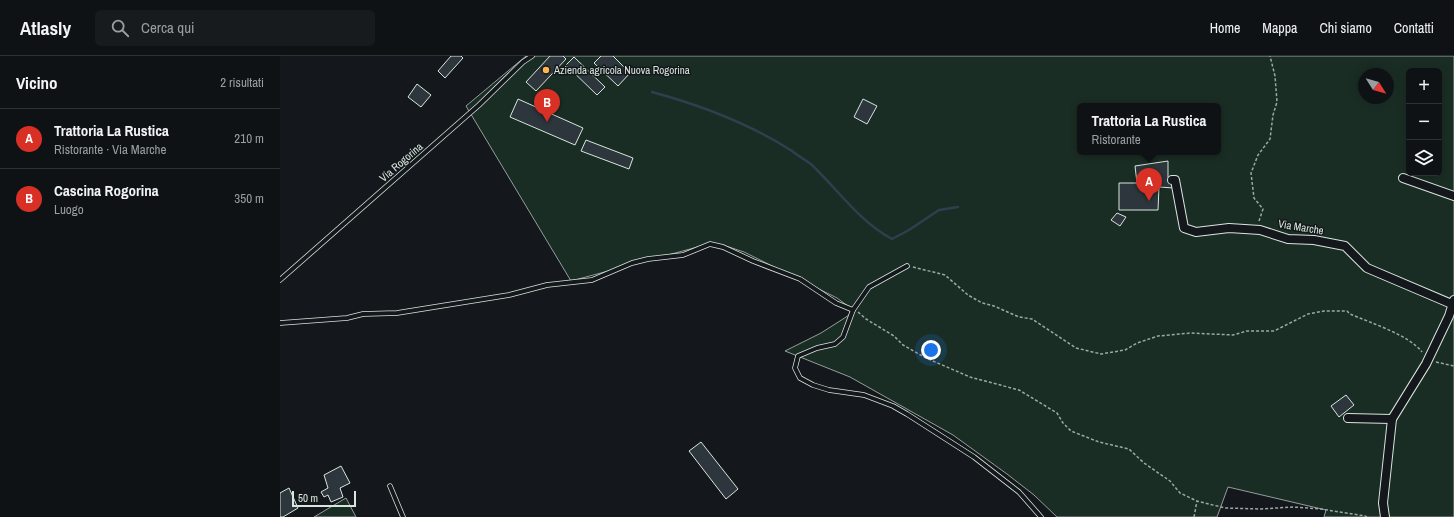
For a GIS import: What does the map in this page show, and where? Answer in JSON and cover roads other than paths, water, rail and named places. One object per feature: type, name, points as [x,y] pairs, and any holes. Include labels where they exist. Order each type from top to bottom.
[{"type":"street","points":[[1403,178],[1454,196]]},
{"type":"street","name":"Via Marche","points":[[1172,180],[1175,180],[1184,228],[1196,232],[1229,228],[1260,230],[1288,238],[1314,240],[1345,246],[1367,268],[1453,303],[1449,316],[1428,360],[1392,419],[1383,503],[1385,517]]},
{"type":"street","points":[[1348,418],[1392,419]]},
{"type":"lane","name":"Via Rogorina","points":[[280,280],[470,113],[532,56]]},
{"type":"lane","points":[[280,323],[347,318],[363,314],[397,313],[509,295],[547,285],[592,280],[632,263],[648,259],[683,255],[710,244],[723,247],[753,261],[800,279],[836,303],[853,310]]},
{"type":"lane","points":[[907,266],[869,287],[853,310],[843,337],[835,344],[817,348],[798,356],[794,368],[800,378],[813,385],[829,390],[864,396],[893,406],[907,414],[974,457],[1019,492],[1041,517]]},
{"type":"lane","points":[[390,486],[403,517]]},
{"type":"waterway","points":[[652,92],[724,116],[776,141],[812,165],[849,205],[880,232],[892,239],[909,230],[939,210],[958,207]]},
{"type":"place","name":"Azienda agricola Nuova Rogorina","points":[[546,70]]},
{"type":"place","name":"Cascina Rogorina","points":[[547,122]]},
{"type":"place","name":"Trattoria La Rustica","points":[[1149,201]]}]
